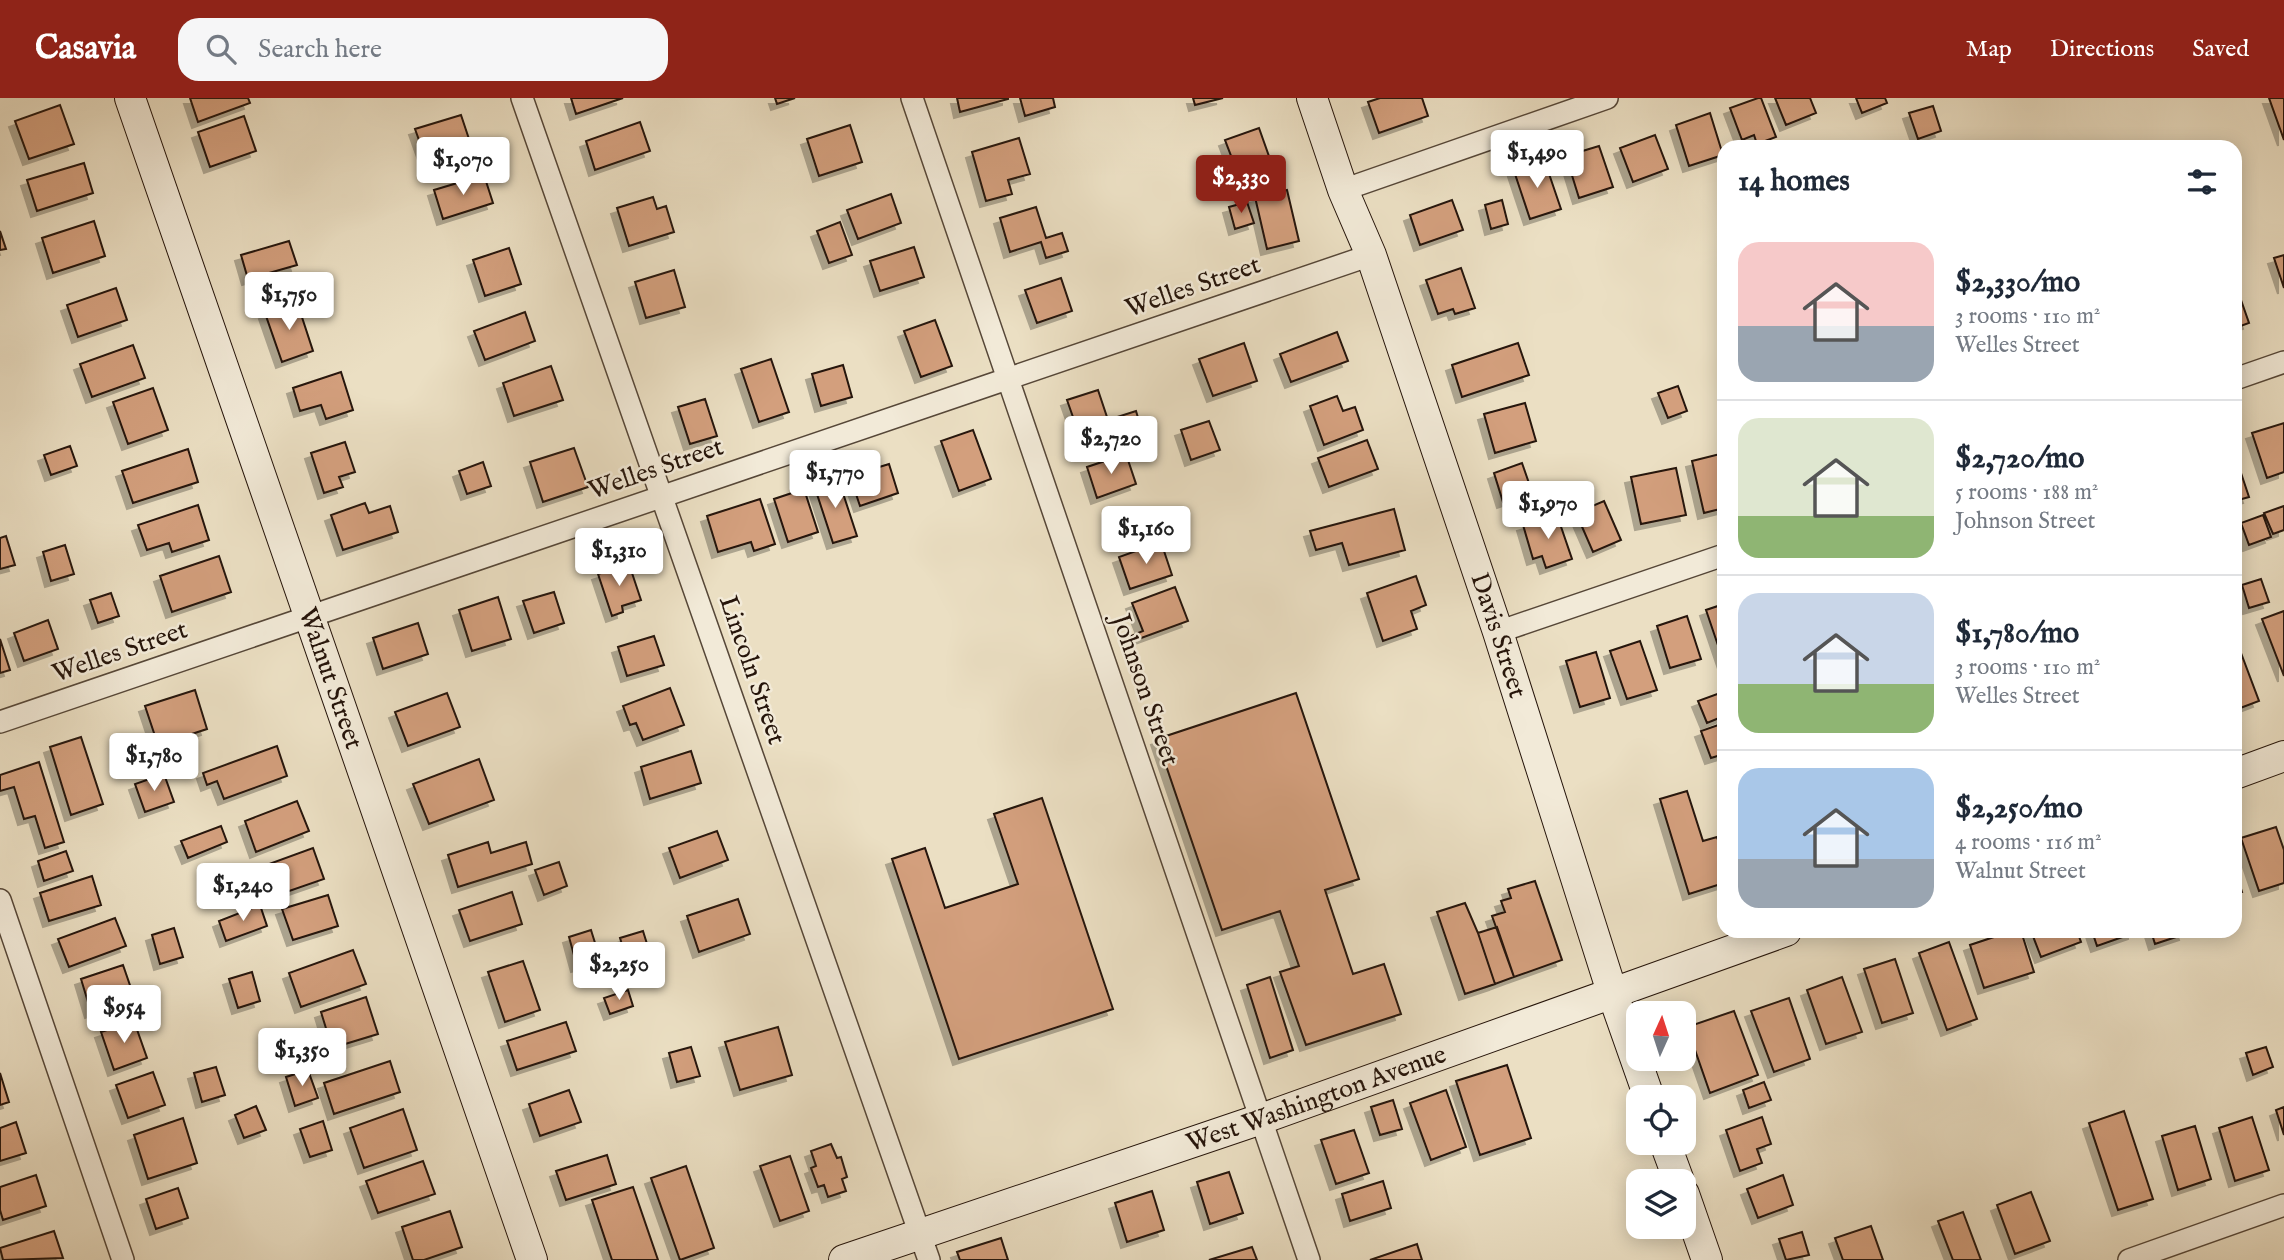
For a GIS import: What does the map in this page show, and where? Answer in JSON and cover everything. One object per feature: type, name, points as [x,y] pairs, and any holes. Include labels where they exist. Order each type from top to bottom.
[{"type":"street","name":"Walnut Street","points":[[130,98],[531,1260]]},
{"type":"street","name":"Lincoln Street","points":[[522,98],[924,1247]]},
{"type":"street","name":"Johnson Street","points":[[912,98],[1309,1260]]},
{"type":"street","name":"Davis Street","points":[[1312,98],[1343,190],[1371,256],[1498,632],[1612,992],[1646,1085]]},
{"type":"street","points":[[1343,190],[1607,98]]},
{"type":"street","name":"Welles Street","points":[[0,722],[1371,256]]},
{"type":"street","points":[[2242,377],[2284,362]]},
{"type":"street","points":[[1498,632],[1717,557]]},
{"type":"street","points":[[2242,771],[2284,756]]},
{"type":"street","points":[[0,900],[123,1260]]},
{"type":"street","name":"West Washington Avenue","points":[[844,1260],[924,1247],[1261,1119],[1766,938]]},
{"type":"street","points":[[2129,1260],[2284,1205]]},
{"type":"street","points":[[1696,1228],[1707,1260]]},
{"type":"building","points":[[190,98],[248,98],[250,103],[198,122]]},
{"type":"building","points":[[571,98],[623,98],[576,114]]},
{"type":"building","points":[[775,98],[795,98],[777,104]]},
{"type":"building","points":[[957,98],[1008,98],[1008,99],[960,112]]},
{"type":"building","points":[[1020,98],[1053,98],[1055,107],[1025,116]]},
{"type":"building","points":[[1193,98],[1223,98],[1195,105]]},
{"type":"building","points":[[1380,98],[1422,98],[1428,116],[1379,133],[1368,102]]},
{"type":"building","points":[[1761,98],[1776,137],[1756,140],[1754,135],[1742,140],[1730,108]]},
{"type":"building","points":[[1775,98],[1810,98],[1816,113],[1786,125]]},
{"type":"building","points":[[1856,98],[1885,98],[1887,103],[1862,113]]},
{"type":"building","points":[[2269,98],[2284,98],[2284,140]]},
{"type":"building","points":[[60,105],[74,144],[29,159],[15,121]]},
{"type":"building","points":[[1933,106],[1941,131],[1918,139],[1909,113]]},
{"type":"building","points":[[1710,113],[1718,140],[1717,157],[1689,166],[1676,125]]},
{"type":"building","points":[[461,115],[474,154],[429,168],[415,129]]},
{"type":"building","points":[[244,116],[256,151],[210,167],[198,132]]},
{"type":"building","points":[[640,122],[650,151],[595,170],[586,141]]},
{"type":"building","points":[[850,125],[862,162],[819,176],[807,139]]},
{"type":"building","points":[[1259,128],[1271,162],[1238,174],[1225,140]]},
{"type":"building","points":[[1655,135],[1668,169],[1633,182],[1620,148]]},
{"type":"building","points":[[1019,138],[1030,174],[1008,180],[1012,194],[986,201],[972,152]]},
{"type":"building","points":[[1599,146],[1613,187],[1579,198],[1566,156]]},
{"type":"building","points":[[1545,162],[1561,209],[1530,219],[1514,171]]},
{"type":"building","points":[[84,163],[93,193],[37,211],[27,180]]},
{"type":"building","points":[[484,175],[493,203],[443,219],[434,190]]},
{"type":"building","points":[[1287,190],[1299,241],[1267,249],[1255,197]]},
{"type":"building","points":[[891,194],[901,223],[858,239],[847,210]]},
{"type":"building","points":[[653,197],[657,209],[666,206],[674,232],[629,246],[617,208]]},
{"type":"building","points":[[1452,200],[1463,230],[1420,245],[1410,215]]},
{"type":"building","points":[[1502,200],[1508,224],[1491,229],[1485,205]]},
{"type":"building","points":[[1247,202],[1254,223],[1235,229],[1229,207]]},
{"type":"building","points":[[1036,207],[1046,238],[1062,233],[1068,251],[1046,258],[1041,242],[1010,252],[1000,218]]},
{"type":"building","points":[[94,221],[105,256],[53,273],[42,238]]},
{"type":"building","points":[[840,222],[852,255],[829,263],[817,231]]},
{"type":"building","points":[[0,231],[6,249],[0,250]]},
{"type":"building","points":[[289,241],[297,265],[248,279],[241,255]]},
{"type":"building","points":[[914,247],[924,277],[880,291],[870,261]]},
{"type":"building","points":[[509,248],[521,284],[485,296],[473,260]]},
{"type":"building","points":[[2284,255],[2284,288],[2274,258]]},
{"type":"building","points":[[1461,268],[1475,308],[1455,314],[1453,309],[1438,314],[1426,280]]},
{"type":"building","points":[[674,270],[685,307],[646,318],[635,282]]},
{"type":"building","points":[[1061,278],[1072,311],[1037,323],[1025,290]]},
{"type":"building","points":[[116,288],[127,320],[78,337],[67,305]]},
{"type":"building","points":[[297,302],[313,351],[282,362],[265,313]]},
{"type":"building","points":[[2242,303],[2249,323],[2242,326]]},
{"type":"building","points":[[525,312],[535,341],[485,360],[474,331]]},
{"type":"building","points":[[935,320],[952,366],[921,377],[904,331]]},
{"type":"building","points":[[1337,332],[1348,361],[1291,382],[1280,354]]},
{"type":"building","points":[[1244,343],[1257,381],[1213,396],[1199,359]]},
{"type":"building","points":[[1518,343],[1529,375],[1462,397],[1452,365]]},
{"type":"building","points":[[133,345],[145,378],[92,397],[80,364]]},
{"type":"building","points":[[771,359],[789,412],[759,422],[741,369]]},
{"type":"building","points":[[843,365],[852,397],[821,406],[812,374]]},
{"type":"building","points":[[551,366],[563,400],[514,416],[503,383]]},
{"type":"building","points":[[341,372],[353,410],[326,419],[321,405],[300,411],[293,388]]},
{"type":"building","points":[[1678,386],[1687,411],[1668,418],[1658,393]]},
{"type":"building","points":[[153,388],[168,430],[128,444],[113,402]]},
{"type":"building","points":[[1098,390],[1108,420],[1136,411],[1142,431],[1115,439],[1111,427],[1080,437],[1067,400]]},
{"type":"building","points":[[1337,396],[1343,411],[1355,407],[1363,430],[1324,445],[1310,406]]},
{"type":"building","points":[[705,399],[717,436],[690,444],[678,407]]},
{"type":"building","points":[[1525,403],[1536,441],[1495,453],[1484,414]]},
{"type":"building","points":[[1209,421],[1220,450],[1191,460],[1181,430]]},
{"type":"building","points":[[2284,423],[2284,472],[2267,478],[2252,433]]},
{"type":"building","points":[[973,430],[991,479],[959,491],[941,441]]},
{"type":"building","points":[[1367,440],[1378,469],[1329,487],[1318,458]]},
{"type":"building","points":[[345,442],[355,472],[339,477],[343,487],[324,493],[311,453]]},
{"type":"building","points":[[70,446],[77,466],[51,475],[44,455]]},
{"type":"building","points":[[574,448],[588,487],[543,502],[530,462]]},
{"type":"building","points":[[188,449],[198,482],[133,503],[122,471]]},
{"type":"building","points":[[1126,454],[1136,484],[1097,498],[1087,467]]},
{"type":"building","points":[[1717,455],[1717,510],[1704,513],[1692,461]]},
{"type":"building","points":[[483,462],[491,486],[467,494],[459,471]]},
{"type":"building","points":[[1522,463],[1532,492],[1503,502],[1494,473]]},
{"type":"building","points":[[889,464],[898,493],[860,506],[850,476]]},
{"type":"building","points":[[1676,468],[1686,515],[1641,524],[1631,477]]},
{"type":"building","points":[[2242,476],[2249,497],[2242,499]]},
{"type":"building","points":[[838,478],[857,536],[833,543],[814,485]]},
{"type":"building","points":[[804,489],[818,532],[788,542],[774,499]]},
{"type":"building","points":[[760,499],[775,544],[754,551],[751,542],[718,552],[707,516]]},
{"type":"building","points":[[1604,501],[1621,540],[1593,552],[1576,513]]},
{"type":"building","points":[[365,503],[369,513],[390,506],[398,532],[343,550],[331,515]]},
{"type":"building","points":[[198,505],[209,540],[172,552],[169,543],[147,550],[138,525]]},
{"type":"building","points":[[2284,506],[2284,530],[2273,534],[2264,513]]},
{"type":"building","points":[[1394,509],[1405,550],[1349,565],[1342,543],[1316,550],[1310,531]]},
{"type":"building","points":[[1557,515],[1572,559],[1546,568],[1542,556],[1533,559],[1523,525]]},
{"type":"building","points":[[2263,515],[2271,537],[2249,545],[2242,523]]},
{"type":"building","points":[[6,536],[15,565],[0,569],[0,538]]},
{"type":"building","points":[[1161,542],[1172,575],[1130,589],[1119,557]]},
{"type":"building","points":[[65,545],[74,574],[51,581],[43,552]]},
{"type":"building","points":[[219,556],[231,592],[172,612],[160,576]]},
{"type":"building","points":[[629,564],[641,600],[622,606],[623,612],[612,616],[598,574]]},
{"type":"building","points":[[1416,576],[1426,605],[1411,611],[1417,629],[1383,641],[1367,593]]},
{"type":"building","points":[[2261,579],[2269,602],[2249,608],[2242,585]]},
{"type":"building","points":[[1175,587],[1188,621],[1133,641],[1131,636],[1143,631],[1132,603]]},
{"type":"building","points":[[554,592],[564,623],[534,633],[523,601]]},
{"type":"building","points":[[111,593],[119,616],[98,623],[90,600]]},
{"type":"building","points":[[498,597],[511,639],[472,651],[459,610]]},
{"type":"building","points":[[1717,606],[1717,642],[1706,610]]},
{"type":"building","points":[[2284,611],[2284,676],[2262,619]]},
{"type":"building","points":[[1687,616],[1701,659],[1670,668],[1657,626]]},
{"type":"building","points":[[48,620],[58,649],[24,661],[14,633]]},
{"type":"building","points":[[418,623],[428,654],[383,669],[373,638]]},
{"type":"building","points":[[654,636],[664,665],[627,676],[618,647]]},
{"type":"building","points":[[0,639],[10,670],[0,673]]},
{"type":"building","points":[[1640,641],[1657,690],[1627,699],[1610,651]]},
{"type":"building","points":[[1596,652],[1610,698],[1580,707],[1566,661]]},
{"type":"building","points":[[2242,656],[2259,701],[2242,707]]},
{"type":"building","points":[[670,688],[684,725],[643,740],[636,723],[630,725],[623,706]]},
{"type":"building","points":[[195,690],[207,729],[158,745],[145,706]]},
{"type":"building","points":[[447,693],[460,727],[408,746],[395,712]]},
{"type":"building","points":[[1296,693],[1359,879],[1325,890],[1353,974],[1384,964],[1401,1014],[1306,1045],[1280,972],[1299,966],[1280,911],[1222,930],[1157,739]]},
{"type":"building","points":[[1717,694],[1717,719],[1707,723],[1698,701]]},
{"type":"building","points":[[1717,725],[1717,756],[1711,758],[1701,731]]},
{"type":"building","points":[[81,737],[103,804],[71,815],[50,747]]},
{"type":"building","points":[[277,746],[287,776],[224,799],[217,781],[207,785],[203,773]]},
{"type":"building","points":[[691,751],[701,783],[650,799],[641,767]]},
{"type":"building","points":[[479,759],[494,800],[429,824],[413,784]]},
{"type":"building","points":[[39,762],[64,842],[45,848],[35,816],[24,819],[14,787],[0,791],[0,775]]},
{"type":"building","points":[[164,774],[174,802],[145,812],[135,784]]},
{"type":"building","points":[[1687,791],[1703,841],[1717,837],[1717,885],[1689,894],[1660,799]]},
{"type":"building","points":[[1042,798],[1113,1009],[959,1059],[892,859],[925,848],[945,908],[1018,884],[994,814]]},
{"type":"building","points":[[297,801],[309,831],[256,852],[245,821]]},
{"type":"building","points":[[221,826],[227,842],[188,858],[181,841]]},
{"type":"building","points":[[2276,827],[2284,850],[2284,883],[2259,891],[2242,838]]},
{"type":"building","points":[[717,831],[728,860],[680,878],[669,848]]},
{"type":"building","points":[[488,842],[491,853],[526,842],[532,864],[458,887],[448,855]]},
{"type":"building","points":[[313,848],[324,879],[269,898],[258,868]]},
{"type":"building","points":[[66,851],[73,871],[44,881],[38,861]]},
{"type":"building","points":[[559,862],[567,886],[544,895],[535,870]]},
{"type":"building","points":[[92,876],[101,905],[49,921],[40,893]]},
{"type":"building","points":[[1535,881],[1562,960],[1514,977],[1492,916],[1505,912],[1501,901],[1511,898],[1508,889]]},
{"type":"building","points":[[512,892],[522,924],[470,941],[459,910]]},
{"type":"building","points":[[328,895],[338,926],[293,940],[282,909]]},
{"type":"building","points":[[738,899],[750,934],[699,952],[687,916]]},
{"type":"building","points":[[1465,903],[1495,984],[1465,994],[1437,912]]},
{"type":"building","points":[[260,905],[267,926],[226,941],[219,921]]},
{"type":"building","points":[[115,918],[126,946],[69,967],[58,939]]},
{"type":"building","points":[[1497,927],[1514,977],[1495,984],[1478,933]]},
{"type":"building","points":[[174,928],[183,957],[160,964],[152,935]]},
{"type":"building","points":[[591,930],[600,959],[577,966],[569,937]]},
{"type":"building","points":[[643,931],[652,960],[629,967],[620,938]]},
{"type":"building","points":[[1991,938],[2023,938],[2034,972],[1984,988],[1970,945]]},
{"type":"building","points":[[2034,938],[2080,938],[2081,942],[2041,957]]},
{"type":"building","points":[[2094,938],[2120,938],[2097,946]]},
{"type":"building","points":[[2153,938],[2173,938],[2155,944]]},
{"type":"building","points":[[1949,942],[1977,1019],[1947,1030],[1919,953]]},
{"type":"building","points":[[353,950],[366,984],[301,1007],[289,973]]},
{"type":"building","points":[[1895,959],[1913,1013],[1882,1023],[1864,969]]},
{"type":"building","points":[[523,961],[540,1010],[505,1022],[488,972]]},
{"type":"building","points":[[123,965],[134,997],[91,1012],[81,979]]},
{"type":"building","points":[[252,972],[260,1001],[238,1008],[229,979]]},
{"type":"building","points":[[1270,977],[1293,1050],[1270,1058],[1247,985]]},
{"type":"building","points":[[1842,977],[1862,1032],[1826,1044],[1807,990]]},
{"type":"building","points":[[628,990],[633,1006],[610,1014],[604,998]]},
{"type":"building","points":[[366,997],[378,1034],[332,1048],[321,1012]]},
{"type":"building","points":[[1789,998],[1810,1059],[1774,1072],[1751,1011]]},
{"type":"building","points":[[1734,1011],[1758,1075],[1710,1093],[1696,1053],[1696,1024]]},
{"type":"building","points":[[134,1021],[147,1058],[114,1070],[101,1032]]},
{"type":"building","points":[[566,1022],[576,1051],[517,1070],[507,1041]]},
{"type":"building","points":[[778,1027],[792,1075],[740,1090],[725,1042]]},
{"type":"building","points":[[691,1047],[700,1076],[677,1082],[669,1053]]},
{"type":"building","points":[[2266,1047],[2273,1067],[2253,1075],[2246,1053]]},
{"type":"building","points":[[390,1061],[400,1092],[334,1114],[324,1083]]},
{"type":"building","points":[[1507,1065],[1531,1138],[1480,1155],[1456,1081]]},
{"type":"building","points":[[216,1067],[225,1095],[202,1102],[194,1073]]},
{"type":"building","points":[[308,1070],[318,1098],[295,1106],[286,1077]]},
{"type":"building","points":[[153,1072],[165,1105],[128,1118],[116,1085]]},
{"type":"building","points":[[0,1073],[9,1102],[0,1105]]},
{"type":"building","points":[[1764,1082],[1771,1100],[1749,1108],[1743,1090]]},
{"type":"building","points":[[569,1090],[581,1122],[540,1136],[529,1104]]},
{"type":"building","points":[[1446,1090],[1466,1147],[1431,1160],[1410,1103]]},
{"type":"building","points":[[1393,1100],[1402,1129],[1380,1135],[1371,1107]]},
{"type":"building","points":[[256,1106],[266,1130],[244,1138],[235,1115]]},
{"type":"building","points":[[2284,1107],[2284,1135],[2276,1110]]},
{"type":"building","points":[[403,1109],[417,1150],[364,1168],[350,1128]]},
{"type":"building","points":[[2124,1111],[2153,1199],[2118,1210],[2089,1123]]},
{"type":"building","points":[[1762,1117],[1771,1144],[1757,1149],[1762,1163],[1740,1171],[1726,1130]]},
{"type":"building","points":[[2252,1117],[2269,1170],[2235,1181],[2219,1128]]},
{"type":"building","points":[[183,1118],[197,1163],[148,1179],[134,1135]]},
{"type":"building","points":[[323,1121],[332,1150],[310,1157],[300,1129]]},
{"type":"building","points":[[16,1122],[26,1153],[0,1161],[0,1128]]},
{"type":"building","points":[[2195,1126],[2211,1179],[2178,1190],[2162,1136]]},
{"type":"building","points":[[1354,1130],[1369,1173],[1336,1184],[1321,1140]]},
{"type":"building","points":[[831,1144],[837,1158],[841,1157],[847,1177],[842,1179],[846,1191],[828,1197],[824,1185],[818,1187],[811,1168],[816,1166],[811,1151]]},
{"type":"building","points":[[607,1155],[616,1184],[566,1200],[556,1171]]},
{"type":"building","points":[[790,1156],[809,1211],[780,1221],[760,1166]]},
{"type":"building","points":[[423,1161],[435,1194],[378,1213],[366,1181]]},
{"type":"building","points":[[686,1166],[714,1248],[680,1260],[651,1178]]},
{"type":"building","points":[[1229,1172],[1243,1213],[1210,1224],[1197,1182]]},
{"type":"building","points":[[36,1175],[46,1206],[3,1220],[0,1187]]},
{"type":"building","points":[[1783,1175],[1793,1205],[1758,1218],[1747,1189]]},
{"type":"building","points":[[1383,1181],[1391,1208],[1350,1221],[1342,1194]]},
{"type":"building","points":[[633,1187],[658,1260],[612,1260],[592,1200]]},
{"type":"building","points":[[178,1188],[188,1218],[156,1229],[146,1199]]},
{"type":"building","points":[[1152,1191],[1164,1230],[1127,1242],[1115,1203]]},
{"type":"building","points":[[2031,1192],[2050,1241],[2015,1254],[1997,1205]]},
{"type":"building","points":[[450,1211],[462,1247],[424,1260],[413,1260],[402,1227]]},
{"type":"building","points":[[1963,1212],[1981,1260],[1953,1260],[1938,1221]]},
{"type":"building","points":[[1871,1226],[1883,1260],[1843,1260],[1835,1238]]},
{"type":"building","points":[[54,1231],[63,1258],[3,1260],[0,1248]]},
{"type":"building","points":[[1802,1232],[1809,1255],[1786,1260],[1779,1239]]},
{"type":"building","points":[[1001,1238],[1008,1260],[960,1260],[957,1252]]},
{"type":"building","points":[[1417,1244],[1422,1260],[1370,1260]]},
{"type":"building","points":[[1252,1247],[1257,1260],[1209,1260]]}]
